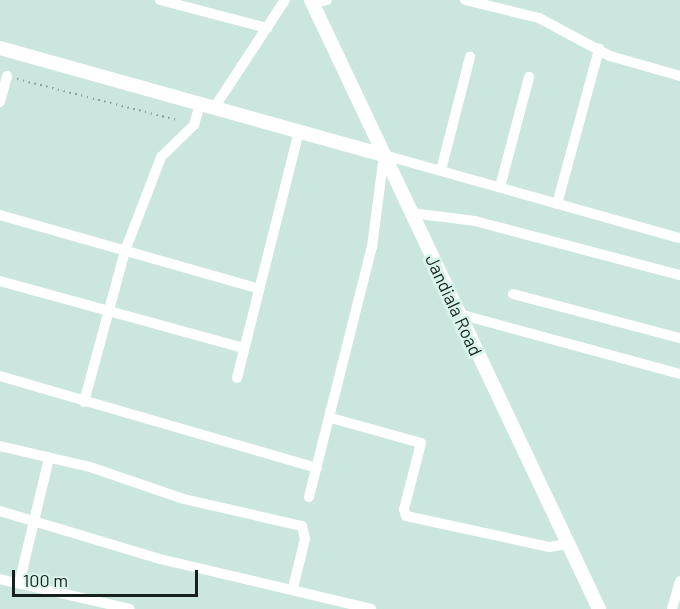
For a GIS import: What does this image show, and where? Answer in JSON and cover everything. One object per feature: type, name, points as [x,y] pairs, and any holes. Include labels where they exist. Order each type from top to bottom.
[{"type":"main road","name":"Jandiala Road","points":[[311,2],[599,609]]},
{"type":"main road","points":[[0,48],[384,155]]},
{"type":"street","points":[[160,0],[267,28]]},
{"type":"street","points":[[84,402],[125,252],[161,157],[194,125],[267,28],[285,0]]},
{"type":"street","points":[[311,2],[327,0]]},
{"type":"street","points":[[465,0],[488,3],[539,18],[599,49],[680,76]]},
{"type":"street","points":[[557,204],[599,49]]},
{"type":"street","points":[[441,170],[470,57]]},
{"type":"street","points":[[0,102],[7,76]]},
{"type":"street","points":[[500,187],[529,77]]},
{"type":"street","points":[[237,378],[299,132]]},
{"type":"street","points":[[309,497],[331,418],[372,248],[384,155],[680,238]]},
{"type":"street","points":[[411,213],[486,224],[680,275]]},
{"type":"street","points":[[0,215],[260,289]]},
{"type":"street","points":[[0,281],[244,348]]},
{"type":"street","points":[[513,294],[680,338]]},
{"type":"street","points":[[459,314],[680,374]]},
{"type":"street","points":[[0,376],[317,468]]},
{"type":"street","points":[[331,418],[421,443],[404,509],[406,516],[549,547],[568,544]]},
{"type":"street","points":[[0,446],[90,467],[184,499],[302,526],[305,539],[293,588]]},
{"type":"street","points":[[19,585],[49,459]]},
{"type":"street","points":[[0,512],[159,559],[293,588],[371,609]]},
{"type":"street","points":[[0,579],[130,609]]},
{"type":"street","points":[[672,609],[680,581]]},
{"type":"path","points":[[7,76],[194,125]]}]
